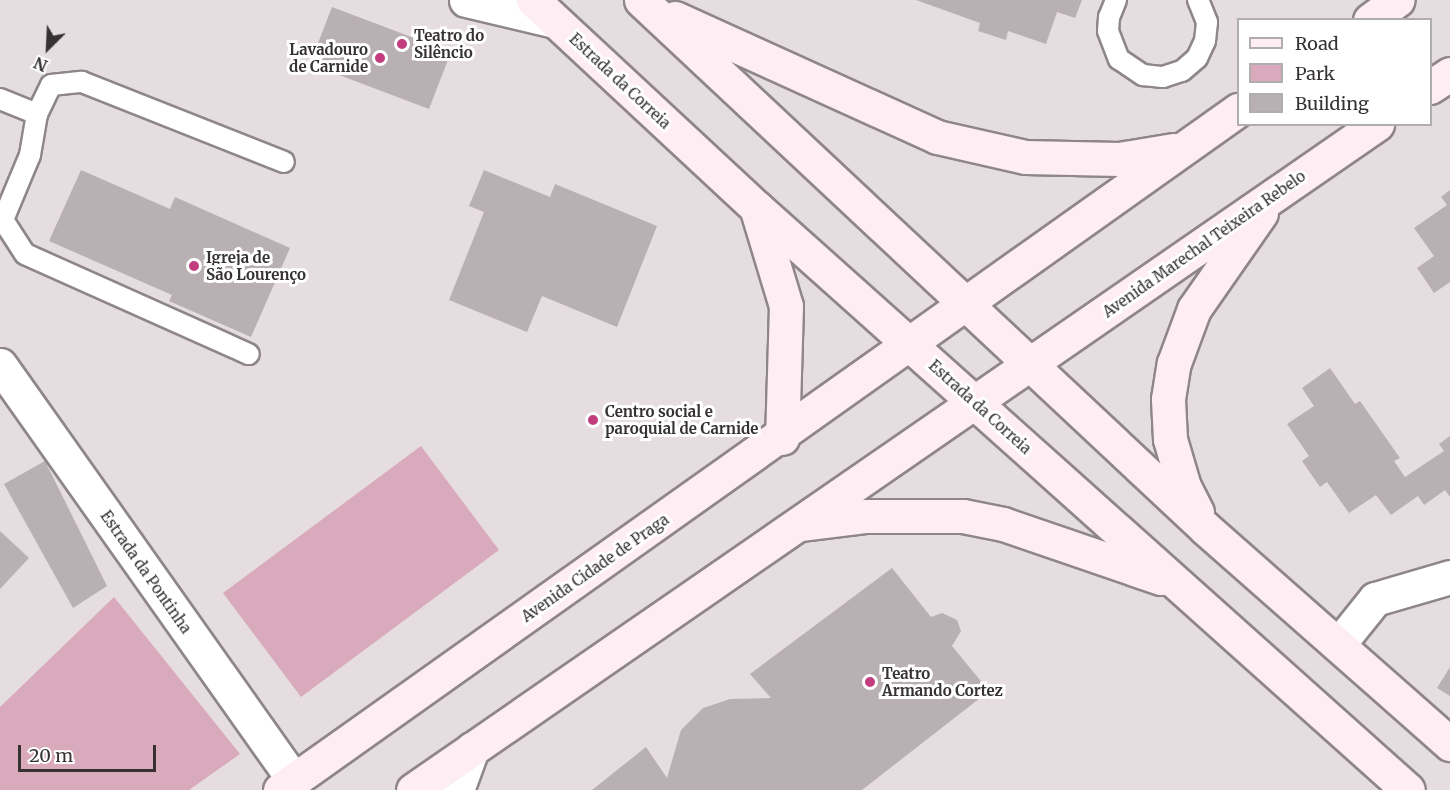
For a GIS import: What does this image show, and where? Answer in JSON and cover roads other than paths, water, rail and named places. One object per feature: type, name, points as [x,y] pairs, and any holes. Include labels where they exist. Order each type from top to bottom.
[{"type":"main road","points":[[1373,18],[1398,0]]},
{"type":"main road","points":[[645,3],[937,137],[1025,157],[1119,159],[1181,149]]},
{"type":"main road","points":[[645,3],[969,304],[1205,528],[1450,744]]},
{"type":"main road","name":"Estrada da Correia","points":[[544,10],[757,208],[1408,790]]},
{"type":"main road","points":[[1432,86],[1450,74]]},
{"type":"main road","points":[[969,304],[1181,149],[1237,111]]},
{"type":"main road","name":"Avenida Marechal Teixeira Rebelo","points":[[976,403],[1374,126]]},
{"type":"main road","points":[[1205,528],[1184,487],[1170,439],[1168,399],[1174,363],[1194,309],[1272,197]]},
{"type":"main road","points":[[757,208],[786,306],[782,438]]},
{"type":"main road","name":"Avenida Cidade de Praga","points":[[286,784],[782,438],[969,304]]},
{"type":"main road","points":[[413,790],[792,525],[976,403]]},
{"type":"main road","points":[[792,525],[865,516],[963,516],[1012,526],[1175,583]]},
{"type":"street","name":"Estrada da Correia","points":[[466,0],[544,10]]},
{"type":"street","name":"Estrada da Pontinha","points":[[0,365],[286,784]]},
{"type":"street","points":[[1338,645],[1375,599],[1450,577]]},
{"type":"street","points":[[457,790],[472,749]]},
{"type":"lane","points":[[1116,0],[1108,32],[1119,59],[1143,75],[1163,77],[1182,71],[1197,58],[1205,41],[1207,22],[1198,0]]},
{"type":"lane","points":[[249,354],[25,254],[3,220],[30,155],[38,114],[51,85],[82,82],[284,162]]},
{"type":"lane","points":[[0,99],[38,114]]},
{"type":"place","name":"Teatro do Silêncio","points":[[402,44]]},
{"type":"place","name":"Lavadouro de Carnide","points":[[380,58]]},
{"type":"place","name":"Igreja de São Lourenço","points":[[194,266]]},
{"type":"place","name":"Centro social e paroquial de Carnide","points":[[593,420]]},
{"type":"place","name":"Teatro Armando Cortez","points":[[870,682]]}]
